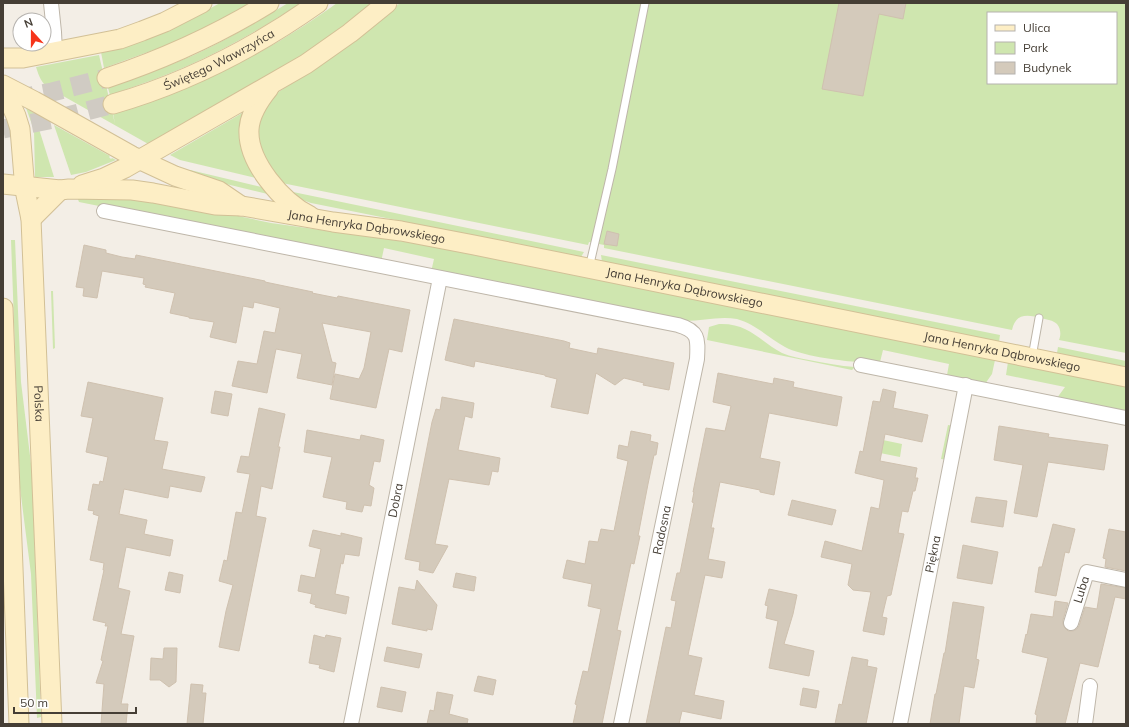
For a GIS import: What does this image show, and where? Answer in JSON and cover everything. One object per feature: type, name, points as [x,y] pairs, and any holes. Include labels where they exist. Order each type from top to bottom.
[{"type":"street","points":[[51,3],[55,52]]},
{"type":"street","name":"Świętego Wawrzyńca","points":[[107,78],[162,58],[208,38],[269,3]]},
{"type":"street","name":"Świętego Wawrzyńca","points":[[112,104],[135,97],[173,82],[228,58],[265,38],[318,3]]},
{"type":"street","points":[[31,218],[65,189],[104,178],[118,172],[274,83],[322,53],[350,33],[387,3]]},
{"type":"street","points":[[3,58],[22,58],[120,39],[142,32],[190,7]]},
{"type":"street","points":[[3,85],[14,67],[22,58]]},
{"type":"street","points":[[274,83],[261,98],[254,112],[249,127],[250,144],[258,165],[280,194],[295,207],[318,220]]},
{"type":"street","name":"Jana Henryka Dąbrowskiego","points":[[3,85],[140,160],[192,183],[219,192],[242,206]]},
{"type":"street","name":"Polska","points":[[3,85],[20,129],[24,186],[31,218],[52,724]]},
{"type":"street","name":"Jana Henryka Dąbrowskiego","points":[[3,184],[65,189],[132,190],[215,205],[242,206],[318,220],[401,231],[1126,377]]},
{"type":"street","points":[[104,211],[440,278]]},
{"type":"street","name":"Radosna","points":[[440,278],[678,325],[690,329],[696,335],[698,344],[697,359],[621,724]]},
{"type":"street","name":"Dobra","points":[[351,724],[440,278]]},
{"type":"street","points":[[3,308],[19,724]]},
{"type":"street","points":[[861,364],[1126,418]]},
{"type":"street","name":"Piękna","points":[[900,724],[966,385]]},
{"type":"street","name":"Luba","points":[[1071,623],[1087,572],[1126,580]]},
{"type":"street","points":[[1086,724],[1090,686]]},
{"type":"lane","points":[[589,268],[612,169],[645,3]]},
{"type":"lane","points":[[1032,358],[1039,318]]},
{"type":"green space","points":[[220,3],[250,3],[205,29],[104,68],[101,52],[126,46],[209,10]]},
{"type":"green space","points":[[288,3],[301,3],[223,49],[164,76],[110,95],[108,88],[194,55]]},
{"type":"green space","points":[[337,3],[372,3],[342,29],[287,65],[150,145],[46,86],[42,82],[36,67],[99,55],[115,124],[113,113],[188,86],[224,70],[270,47],[309,23]]},
{"type":"green space","points":[[400,3],[1126,3],[1126,353],[1059,340],[1060,332],[1057,324],[1037,317],[1023,316],[1016,320],[1012,330],[604,248],[604,245],[589,242],[588,245],[277,182],[261,157],[257,120],[271,97],[342,50]]},
{"type":"green space","points":[[26,108],[34,113],[54,177],[35,177],[34,130]]},
{"type":"green space","points":[[244,112],[244,155],[247,164],[256,178],[180,160],[170,155]]},
{"type":"green space","points":[[54,125],[110,156],[109,157],[111,159],[116,160],[86,172],[71,175]]},
{"type":"green space","points":[[190,170],[266,188],[272,195],[218,182],[189,172]]},
{"type":"green space","points":[[293,192],[584,252],[581,257],[311,203],[294,197],[289,193]]},
{"type":"green space","points":[[77,197],[147,197],[271,223],[414,243],[995,360],[992,374],[985,384],[947,375],[949,364],[883,350],[880,362],[858,358],[856,362],[820,357],[801,353],[785,347],[744,321],[737,319],[724,318],[685,321],[431,272],[434,259],[384,248],[381,262],[79,202]]},
{"type":"green space","points":[[11,240],[15,240],[21,382],[32,472],[41,717],[37,718],[31,574],[20,488]]},
{"type":"green space","points":[[601,255],[1000,335],[999,342],[602,262]]},
{"type":"green space","points":[[51,291],[53,291],[55,348],[53,349]]},
{"type":"green space","points":[[719,324],[729,324],[746,329],[774,348],[789,356],[855,367],[852,370],[707,340],[709,327]]},
{"type":"green space","points":[[1058,347],[1126,361],[1126,367],[1057,353]]},
{"type":"green space","points":[[1008,362],[1126,386],[1126,412],[1057,398],[1065,387],[1006,375]]},
{"type":"green space","points":[[948,425],[955,426],[949,460],[941,459]]},
{"type":"green space","points":[[878,439],[902,444],[900,457],[875,452]]},
{"type":"building","points":[[839,3],[906,3],[903,19],[879,14],[863,96],[822,89]]},
{"type":"building","points":[[607,231],[619,234],[617,246],[604,244]]},
{"type":"building","points":[[84,245],[106,250],[106,253],[122,257],[135,259],[136,255],[265,281],[313,292],[312,293],[337,298],[338,296],[410,310],[402,352],[389,349],[376,408],[330,399],[335,374],[359,379],[364,368],[371,332],[322,323],[332,362],[336,363],[332,385],[297,378],[302,354],[276,349],[267,393],[232,386],[238,361],[257,364],[264,331],[275,333],[280,308],[254,302],[253,308],[243,306],[236,343],[210,337],[214,322],[170,313],[175,293],[145,287],[146,285],[143,284],[144,278],[102,271],[97,298],[83,296],[84,288],[76,287]]},
{"type":"building","points":[[454,319],[564,341],[570,343],[569,348],[597,354],[598,348],[674,363],[669,390],[643,385],[644,383],[624,378],[615,385],[596,373],[588,414],[551,407],[557,379],[545,375],[475,361],[474,367],[445,360]]},
{"type":"building","points":[[718,373],[773,384],[774,378],[794,382],[793,387],[842,397],[837,426],[769,413],[760,458],[780,462],[774,495],[760,492],[760,490],[720,482],[711,528],[714,528],[708,559],[725,562],[722,578],[705,575],[688,655],[702,658],[694,695],[724,701],[721,719],[682,711],[679,724],[646,724],[666,627],[671,628],[676,601],[671,600],[677,573],[680,573],[694,503],[692,502],[693,492],[706,428],[725,431],[731,406],[713,402]]},
{"type":"building","points":[[88,382],[163,398],[154,440],[168,442],[162,469],[205,477],[201,492],[170,486],[168,498],[124,489],[119,514],[147,520],[144,534],[173,540],[170,556],[126,547],[118,588],[130,591],[121,634],[134,636],[121,704],[128,704],[126,724],[101,724],[104,684],[96,683],[103,661],[101,660],[108,626],[105,626],[106,623],[93,620],[104,570],[104,563],[90,560],[99,516],[93,514],[94,511],[88,510],[93,484],[99,485],[100,481],[103,482],[108,457],[86,452],[93,418],[81,416]]},
{"type":"building","points":[[883,389],[896,392],[893,408],[928,415],[922,442],[885,434],[880,461],[917,468],[915,478],[918,478],[908,512],[902,511],[898,533],[904,534],[891,595],[887,596],[882,617],[887,618],[884,635],[863,631],[871,592],[853,590],[848,585],[852,564],[821,557],[825,541],[862,551],[871,507],[879,509],[884,480],[855,473],[860,451],[863,452],[873,401],[880,402]]},
{"type":"building","points":[[215,391],[232,394],[228,416],[211,413]]},
{"type":"building","points":[[442,397],[474,403],[472,418],[465,416],[458,450],[500,458],[498,472],[492,471],[489,485],[449,479],[435,544],[448,546],[433,573],[419,570],[420,562],[405,559],[432,422],[436,409],[440,410]]},
{"type":"building","points":[[259,408],[285,414],[278,447],[280,447],[272,489],[261,486],[256,516],[266,518],[239,651],[219,647],[233,585],[219,581],[224,560],[227,561],[236,512],[242,513],[250,474],[237,472],[241,456],[249,457]]},
{"type":"building","points":[[999,426],[1049,434],[1048,437],[1108,445],[1104,470],[1048,462],[1037,517],[1014,513],[1023,465],[994,460]]},
{"type":"building","points":[[307,430],[360,440],[361,435],[384,440],[380,462],[374,461],[369,485],[374,488],[371,506],[364,505],[362,512],[346,509],[347,502],[323,497],[332,457],[304,452]]},
{"type":"building","points":[[631,431],[651,435],[650,441],[658,443],[648,484],[638,536],[640,536],[634,564],[631,563],[617,630],[621,631],[602,724],[573,724],[577,705],[575,704],[583,671],[588,672],[601,609],[588,606],[592,584],[563,577],[567,560],[585,564],[589,541],[598,542],[601,529],[614,531],[628,461],[617,458],[619,445],[628,447]]},
{"type":"building","points":[[976,497],[1007,501],[1003,527],[971,522]]},
{"type":"building","points":[[792,500],[836,510],[832,525],[788,515]]},
{"type":"building","points":[[1053,524],[1075,529],[1069,553],[1065,552],[1056,596],[1035,592],[1039,567],[1042,567]]},
{"type":"building","points":[[1109,529],[1126,532],[1126,571],[1105,567],[1106,559],[1103,558]]},
{"type":"building","points":[[313,530],[341,536],[341,533],[362,538],[359,556],[345,554],[343,564],[341,563],[335,594],[349,597],[346,614],[315,607],[316,605],[310,603],[312,594],[298,591],[301,575],[315,578],[321,549],[309,546]]},
{"type":"building","points":[[963,545],[998,552],[992,584],[957,578]]},
{"type":"building","points":[[169,572],[183,575],[180,593],[165,590]]},
{"type":"building","points":[[456,573],[476,577],[474,591],[453,587]]},
{"type":"building","points":[[417,580],[437,605],[432,630],[427,629],[427,631],[392,624],[399,587],[415,590]]},
{"type":"building","points":[[1101,584],[1126,588],[1126,599],[1115,597],[1098,667],[1080,663],[1065,724],[1036,724],[1037,715],[1035,714],[1048,658],[1022,652],[1031,614],[1053,617],[1055,601],[1068,603],[1063,624],[1068,631],[1073,631],[1079,626],[1085,607],[1097,609]]},
{"type":"building","points":[[769,589],[797,595],[784,644],[814,651],[809,676],[769,668],[778,621],[766,618],[768,606],[765,605]]},
{"type":"building","points":[[953,602],[984,607],[976,659],[979,660],[974,688],[964,686],[959,724],[930,724],[935,694],[945,653]]},
{"type":"building","points":[[314,635],[325,638],[326,635],[341,638],[334,672],[319,668],[320,665],[309,663]]},
{"type":"building","points":[[387,647],[422,654],[419,668],[384,661]]},
{"type":"building","points":[[164,648],[177,648],[176,682],[169,687],[160,680],[150,680],[151,658],[163,659]]},
{"type":"building","points":[[852,657],[868,660],[867,666],[877,668],[866,724],[835,724],[839,704],[842,705]]},
{"type":"building","points":[[478,676],[496,680],[493,695],[474,691]]},
{"type":"building","points":[[191,684],[203,685],[202,693],[206,693],[203,724],[187,724]]},
{"type":"building","points":[[381,687],[406,692],[402,712],[377,707]]},
{"type":"building","points":[[803,688],[819,691],[816,708],[800,705]]},
{"type":"building","points":[[437,692],[453,695],[449,714],[468,719],[467,724],[427,724],[430,710],[434,711]]},
{"type":"tunnel","points":[[15,99],[52,92],[107,78]]},
{"type":"tunnel","points":[[3,129],[64,117],[113,104]]}]
